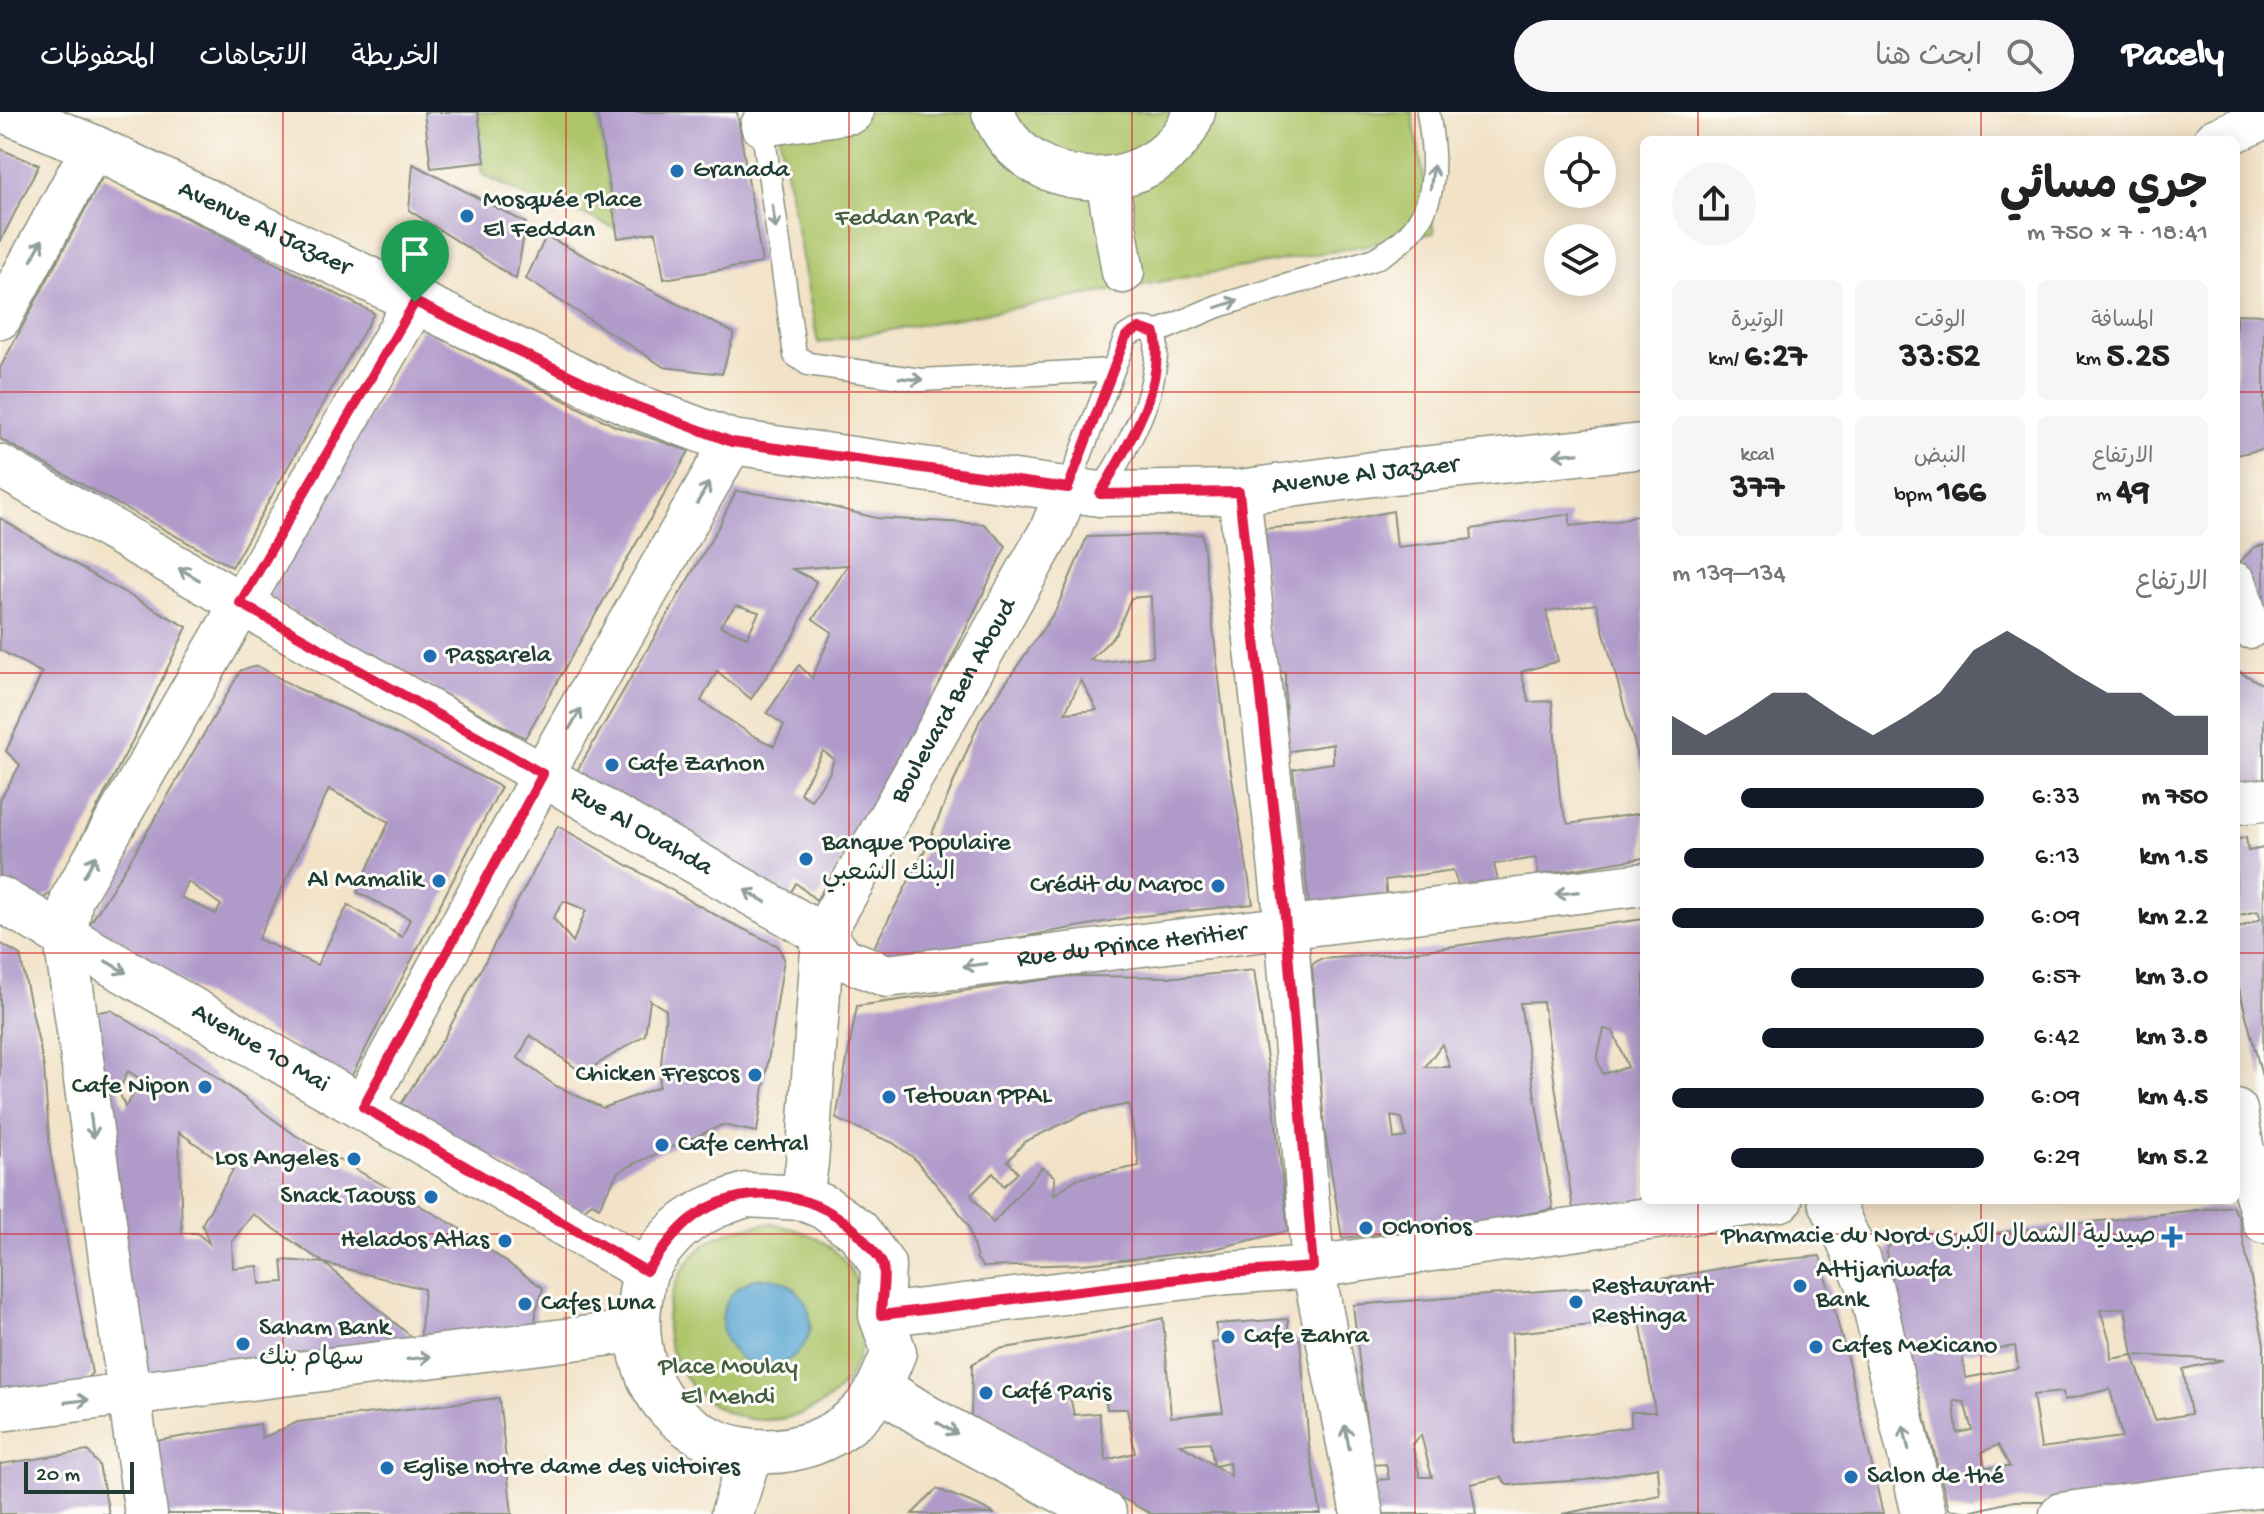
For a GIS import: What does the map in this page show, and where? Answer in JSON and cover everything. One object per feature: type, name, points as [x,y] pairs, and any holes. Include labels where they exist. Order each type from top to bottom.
[{"type":"main road","name":"Avenue Al Jazaer","points":[[24,115],[630,404],[732,442],[1084,491],[1239,492],[1373,474],[1640,446]]},
{"type":"main road","name":"Avenue 10 Mai","points":[[0,899],[646,1271]]},
{"type":"main road","points":[[746,1195],[802,1198],[824,1207],[858,1231],[883,1265],[881,1315],[894,1352],[880,1388],[856,1418],[825,1439],[789,1451],[751,1452],[713,1441],[680,1420],[655,1389],[644,1365],[637,1331],[646,1271],[679,1228],[711,1207],[746,1195]]},
{"type":"main road","points":[[1832,1204],[1871,1289],[1924,1514]]},
{"type":"main road","points":[[880,1388],[926,1417],[1104,1514]]},
{"type":"street","points":[[761,118],[852,112]]},
{"type":"street","points":[[993,112],[997,124],[1017,149],[1043,168],[1075,178],[1107,179],[1142,168],[1172,147],[1194,112]]},
{"type":"street","points":[[2224,136],[2264,118]]},
{"type":"street","points":[[0,318],[93,147]]},
{"type":"street","points":[[1107,179],[1123,272]]},
{"type":"street","points":[[146,1514],[65,938],[72,898],[415,302]]},
{"type":"street","points":[[363,1107],[543,774],[732,442]]},
{"type":"street","name":"Rue Al Ouahda","points":[[0,466],[823,935]]},
{"type":"street","name":"Boulevard Ben Aboud","points":[[802,1198],[823,935],[1051,530],[1084,491]]},
{"type":"street","points":[[1239,492],[1286,926],[1313,1267],[1362,1514]]},
{"type":"street","points":[[2240,596],[2250,627]]},
{"type":"street","points":[[2240,803],[2264,800]]},
{"type":"street","name":"Rue du Prince Heritier","points":[[823,935],[844,959],[887,976],[1640,884]]},
{"type":"street","points":[[2244,1137],[2264,1222]]},
{"type":"street","points":[[881,1315],[1229,1273],[1313,1267],[1753,1204]]},
{"type":"street","points":[[0,1410],[637,1331]]},
{"type":"street","points":[[732,1514],[751,1452]]},
{"type":"street","points":[[2061,1514],[2264,1486]]},
{"type":"lane","points":[[1084,491],[1112,370],[1126,336],[1139,328],[1155,333],[1218,306],[1372,260],[1386,253],[1419,223],[1430,197],[1434,149],[1428,112]]},
{"type":"lane","points":[[761,118],[795,355],[808,364],[921,380],[1112,370]]},
{"type":"lane","points":[[1084,491],[1122,455],[1150,393],[1157,360],[1155,333]]},
{"type":"green space","points":[[476,112],[597,112],[616,229],[584,214],[554,211],[482,174]]},
{"type":"green space","name":"Feddan Park","points":[[775,112],[1412,112],[1434,233],[818,343]]},
{"type":"green space","name":"Place Moulay El Mehdi","points":[[770,1223],[813,1236],[842,1258],[861,1294],[863,1334],[851,1373],[830,1398],[798,1415],[759,1420],[725,1411],[696,1390],[674,1358],[667,1326],[672,1292],[688,1262],[699,1250],[726,1233]],"holes":[[[768,1278],[782,1281],[809,1312],[811,1326],[807,1341],[731,1350],[722,1322],[755,1280]]]},
{"type":"water","points":[[766,1278],[783,1281],[797,1291],[807,1305],[810,1322],[807,1339],[797,1353],[783,1363],[766,1366],[749,1363],[735,1353],[725,1339],[722,1322],[725,1305],[735,1291],[749,1281]]},
{"type":"building","points":[[424,112],[478,112],[485,162],[431,168]]},
{"type":"building","name":"Granada","points":[[597,112],[737,112],[762,263],[664,279],[656,232],[618,238]]},
{"type":"building","points":[[0,149],[39,165],[0,242]]},
{"type":"building","name":"Mosquée Place El Feddan","points":[[413,164],[526,223],[516,279],[409,210]]},
{"type":"building","points":[[103,176],[374,313],[232,567],[0,439],[0,368]]},
{"type":"building","points":[[546,236],[734,333],[722,374],[664,367],[526,279]]},
{"type":"building","points":[[2240,314],[2264,315],[2264,449],[2240,454]]},
{"type":"building","points":[[421,328],[615,426],[689,451],[525,738],[267,598]]},
{"type":"building","points":[[736,491],[805,500],[876,518],[984,524],[1006,546],[883,801],[816,900],[796,883],[784,905],[574,776],[719,526]],"holes":[[[848,565],[813,619],[832,632],[812,678],[799,665],[767,713],[784,725],[774,746],[701,701],[717,671],[751,699],[795,634],[816,581],[792,569]],[[736,605],[759,612],[747,637],[720,626]],[[823,751],[834,759],[829,774],[811,800],[800,793]]]},
{"type":"building","points":[[1393,511],[1397,547],[1472,539],[1471,529],[1570,514],[1570,526],[1617,521],[1638,515],[1640,764],[1596,604],[1546,611],[1558,661],[1521,672],[1529,702],[1552,701],[1560,800],[1568,824],[1640,814],[1640,859],[1538,875],[1536,858],[1494,864],[1499,885],[1459,888],[1453,870],[1385,880],[1387,899],[1309,904],[1293,769],[1333,763],[1333,744],[1286,752],[1285,672],[1272,674],[1259,529],[1329,524]]},
{"type":"building","points":[[0,518],[98,578],[187,627],[137,732],[53,892],[37,902],[0,881],[0,800],[20,765],[6,751],[42,673],[0,650]]},
{"type":"building","points":[[1202,534],[1228,755],[1253,904],[1132,917],[890,961],[874,947],[925,850],[980,720],[1056,610],[1087,537]],"holes":[[[1151,596],[1153,656],[1103,662],[1090,660],[1116,634],[1131,598]],[[1081,680],[1097,710],[1065,713]]]},
{"type":"building","points":[[2264,545],[2264,610],[2257,608],[2240,565],[2255,547]]},
{"type":"building","points":[[258,666],[501,787],[350,1079],[88,927],[241,670]],"holes":[[[329,789],[389,822],[357,892],[410,919],[402,937],[348,905],[317,965],[258,939]],[[187,881],[221,905],[216,914],[181,897]]]},
{"type":"building","points":[[2240,672],[2264,685],[2264,782],[2240,785]]},
{"type":"building","points":[[558,826],[723,919],[778,946],[784,959],[757,1132],[722,1125],[638,1162],[618,1172],[599,1207],[592,1203],[582,1211],[401,1104],[445,1036]],"holes":[[[564,901],[586,910],[573,942],[553,918]],[[650,1000],[666,1010],[659,1087],[603,1108],[554,1085],[518,1058],[530,1035],[583,1073],[645,1035]]]},
{"type":"building","points":[[2246,837],[2248,851],[2264,848],[2263,1080],[2240,992],[2240,927],[2261,919],[2258,911],[2240,915],[2240,839]]},
{"type":"building","points":[[1640,920],[1640,1201],[1573,1209],[1543,1002],[1520,1003],[1553,1209],[1462,1226],[1342,1238],[1324,1127],[1312,965],[1320,959],[1405,953]],"holes":[[[1604,1029],[1613,1031],[1628,1067],[1603,1074],[1597,1059]],[[1442,1044],[1450,1067],[1425,1067]],[[1391,1116],[1402,1118],[1406,1137],[1394,1139]]]},
{"type":"building","points":[[0,943],[20,955],[44,1067],[50,1151],[92,1373],[77,1389],[0,1398]]},
{"type":"building","points":[[1254,970],[1288,1231],[1214,1249],[1152,1257],[1082,1264],[983,1267],[977,1259],[968,1226],[914,1158],[893,1143],[836,1119],[857,1006],[1070,976],[1183,977]],"holes":[[[1129,1104],[1139,1166],[1076,1179],[1054,1195],[1055,1177],[1042,1167],[993,1223],[971,1195],[993,1173],[1004,1186],[1018,1173],[1008,1161],[1024,1142],[1085,1113]]]},
{"type":"building","points":[[111,1010],[200,1065],[295,1135],[454,1225],[543,1288],[536,1311],[535,1333],[420,1344],[140,1382],[89,1020],[98,1012]],"holes":[[[128,1071],[143,1081],[125,1107],[119,1091]],[[179,1132],[233,1170],[202,1224],[209,1243],[197,1233],[182,1233]],[[253,1214],[324,1263],[282,1260],[284,1282],[260,1284],[258,1266],[233,1268],[232,1241]],[[324,1263],[424,1289],[420,1344]]]},
{"type":"building","points":[[2232,1206],[2239,1218],[2264,1344],[2264,1478],[2047,1501],[2014,1501],[1969,1512],[1949,1509],[1903,1334],[1886,1252],[1893,1240],[1951,1238]],"holes":[[[2125,1308],[2133,1355],[2111,1359],[2110,1341],[2100,1310]],[[2015,1346],[2018,1368],[1966,1378],[1962,1353]],[[2133,1355],[2223,1360],[2183,1369],[2191,1414],[2155,1420]],[[2110,1389],[2122,1437],[2041,1448],[2033,1395],[2063,1392],[2064,1400]],[[1954,1401],[1964,1402],[1972,1430],[1957,1433]],[[1998,1445],[2010,1467],[1985,1467],[1982,1452]]]},
{"type":"building","points":[[1820,1256],[1883,1514],[1562,1514],[1660,1495],[1658,1467],[1586,1480],[1507,1485],[1501,1477],[1471,1484],[1476,1514],[1376,1514],[1373,1480],[1389,1479],[1386,1464],[1371,1465],[1353,1305],[1634,1284],[1755,1262]],"holes":[[[1640,1320],[1655,1412],[1631,1412],[1631,1427],[1514,1444],[1512,1333]],[[1421,1435],[1432,1477],[1420,1477],[1412,1444]]]},
{"type":"building","points":[[1163,1318],[1171,1417],[1223,1412],[1212,1343],[1219,1342],[1215,1324],[1288,1319],[1288,1338],[1300,1339],[1309,1446],[1321,1514],[1151,1514],[1067,1468],[1065,1483],[971,1423],[972,1364],[998,1349],[1094,1334]],"holes":[[[1104,1388],[1107,1409],[1127,1409],[1135,1453],[1106,1460],[1099,1413],[1074,1415],[1070,1396]],[[1210,1442],[1214,1465],[1180,1444]],[[1229,1463],[1231,1476],[1215,1466]]]},
{"type":"building","name":"Eglise notre dame des victoires","points":[[499,1398],[512,1514],[165,1514],[149,1442],[260,1424],[262,1438],[298,1422]]},
{"type":"building","points":[[88,1451],[99,1465],[109,1514],[0,1514],[0,1464]]},
{"type":"building","points":[[937,1489],[978,1505],[995,1514],[912,1514]]},
{"type":"place","name":"Granada","points":[[677,171]]},
{"type":"place","name":"Mosquée Place El Feddan","points":[[467,216]]},
{"type":"place","name":"Passarela","points":[[430,656]]},
{"type":"place","name":"Cafe Zarhon","points":[[612,765]]},
{"type":"place","name":"Banque Populaire البنك الشعبي","points":[[806,859]]},
{"type":"place","name":"Al Mamalik","points":[[439,881]]},
{"type":"place","name":"Crédit du Maroc","points":[[1218,886]]},
{"type":"place","name":"Chicken Frescos","points":[[755,1075]]},
{"type":"place","name":"Cafe Nipon","points":[[205,1087]]},
{"type":"place","name":"Tetouan PPAL","points":[[889,1097]]},
{"type":"place","name":"Cafe central","points":[[662,1145]]},
{"type":"place","name":"Los Angeles","points":[[354,1159]]},
{"type":"place","name":"Snack Taouss","points":[[431,1197]]},
{"type":"place","name":"Ochorios","points":[[1366,1228]]},
{"type":"place","name":"Pharmacie du Nord صيدلية الشمال الكبرى","points":[[2172,1237]]},
{"type":"place","name":"Helados Atlas","points":[[505,1241]]},
{"type":"place","name":"Attijariwafa Bank","points":[[1800,1286]]},
{"type":"place","name":"Restaurant Restinga","points":[[1576,1302]]},
{"type":"place","name":"Cafes Luna","points":[[525,1304]]},
{"type":"place","name":"Cafe Zahra","points":[[1228,1337]]},
{"type":"place","name":"Saham Bank سهام بنك","points":[[243,1344]]},
{"type":"place","name":"Cafes Mexicano","points":[[1816,1347]]},
{"type":"place","name":"Café Paris","points":[[986,1393]]},
{"type":"place","name":"Eglise notre dame des victoires","points":[[387,1468]]},
{"type":"place","name":"Salon de thé","points":[[1851,1477]]},
{"type":"route","points":[[415,302],[630,404],[732,442],[1068,488],[1126,336],[1139,328],[1155,333],[1157,360],[1150,393],[1122,455],[1100,494],[1239,492],[1286,926],[1313,1267],[1229,1273],[881,1315],[883,1265],[858,1231],[824,1207],[802,1198],[746,1195],[711,1207],[679,1228],[646,1271],[363,1107],[543,774],[240,603],[415,302]]}]
